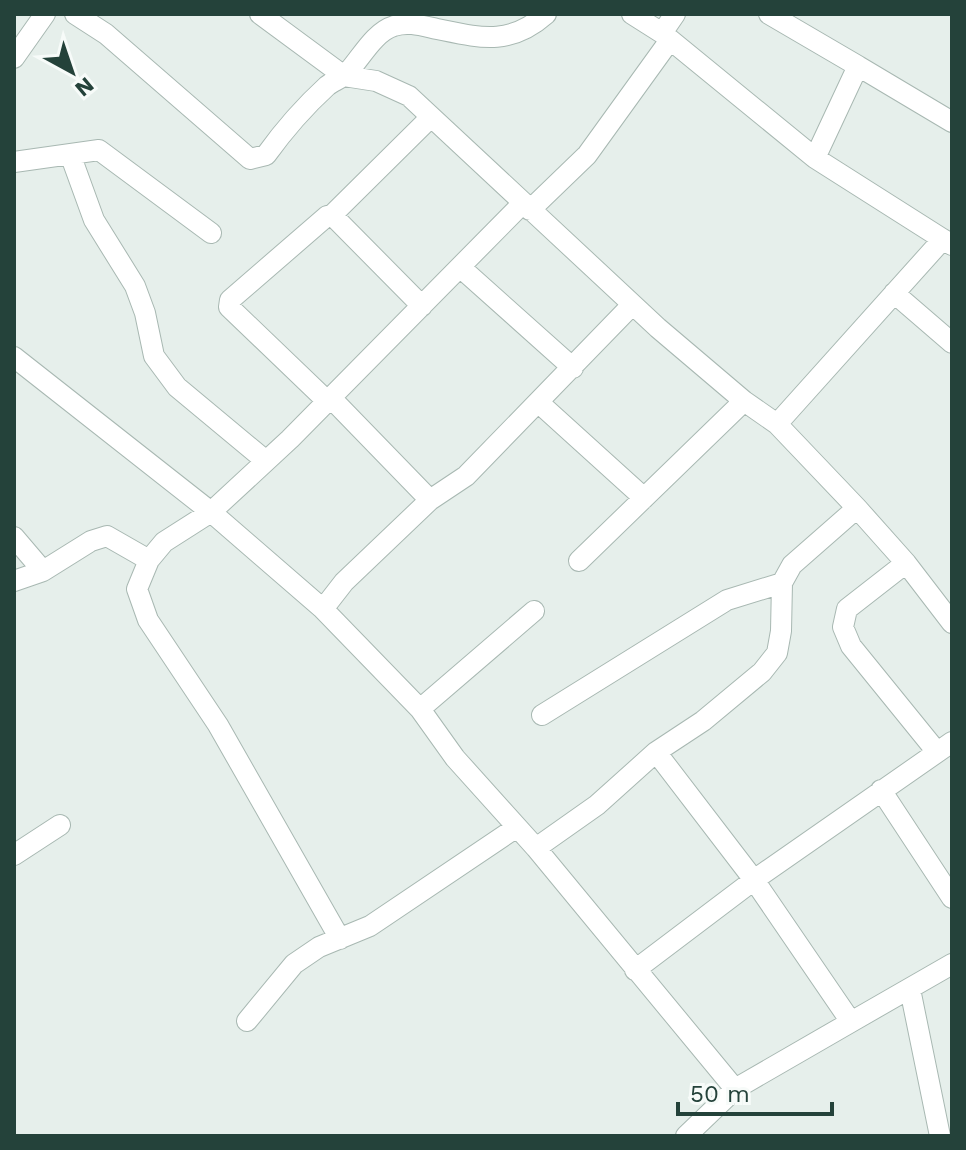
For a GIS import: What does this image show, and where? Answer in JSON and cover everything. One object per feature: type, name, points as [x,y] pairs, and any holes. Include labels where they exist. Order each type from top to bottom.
[{"type":"street","points":[[14,58],[45,14]]},
{"type":"street","points":[[75,14],[106,34],[250,159],[266,155],[285,129],[330,84],[344,76],[395,20],[486,37],[527,30],[546,14]]},
{"type":"street","points":[[260,14],[344,76],[376,81],[409,96],[632,305],[744,401],[777,424],[906,563],[952,623]]},
{"type":"street","points":[[632,14],[666,36],[815,158],[947,242],[894,293],[777,424]]},
{"type":"street","points":[[340,939],[218,725],[148,620],[137,589],[149,560],[164,542],[211,512],[460,267],[587,155],[666,36],[675,14]]},
{"type":"street","points":[[769,14],[952,122]]},
{"type":"street","points":[[815,158],[858,66]]},
{"type":"street","points":[[430,500],[329,399],[229,307],[230,300],[327,216],[332,215],[431,117]]},
{"type":"street","points":[[14,162],[99,150],[211,233]]},
{"type":"street","points":[[70,154],[94,220],[135,286],[145,313],[154,356],[177,387],[266,461]]},
{"type":"street","points":[[332,215],[422,306]]},
{"type":"street","points":[[460,267],[573,368]]},
{"type":"street","points":[[894,293],[952,343]]},
{"type":"street","points":[[323,609],[344,582],[430,500],[466,476],[632,305]]},
{"type":"street","points":[[14,357],[211,512],[323,609],[420,709],[455,758],[536,848],[735,1089]]},
{"type":"street","points":[[579,561],[744,401]]},
{"type":"street","points":[[538,402],[644,498]]},
{"type":"street","points":[[536,848],[597,805],[656,752],[762,672],[777,653],[781,631],[782,583],[792,565],[857,508]]},
{"type":"street","points":[[14,581],[43,571],[91,541],[107,536],[149,560]]},
{"type":"street","points":[[14,537],[43,571]]},
{"type":"street","points":[[635,970],[754,880],[944,747],[851,646],[843,627],[847,609],[906,563]]},
{"type":"street","points":[[542,715],[727,600],[782,583]]},
{"type":"street","points":[[420,709],[534,611]]},
{"type":"street","points":[[656,752],[754,880],[851,1022]]},
{"type":"street","points":[[881,790],[952,898]]},
{"type":"street","points":[[14,855],[60,825]]},
{"type":"street","points":[[247,1021],[294,964],[319,947],[370,926],[517,827]]},
{"type":"street","points":[[686,1136],[735,1089],[952,964]]},
{"type":"street","points":[[910,989],[940,1136]]}]
